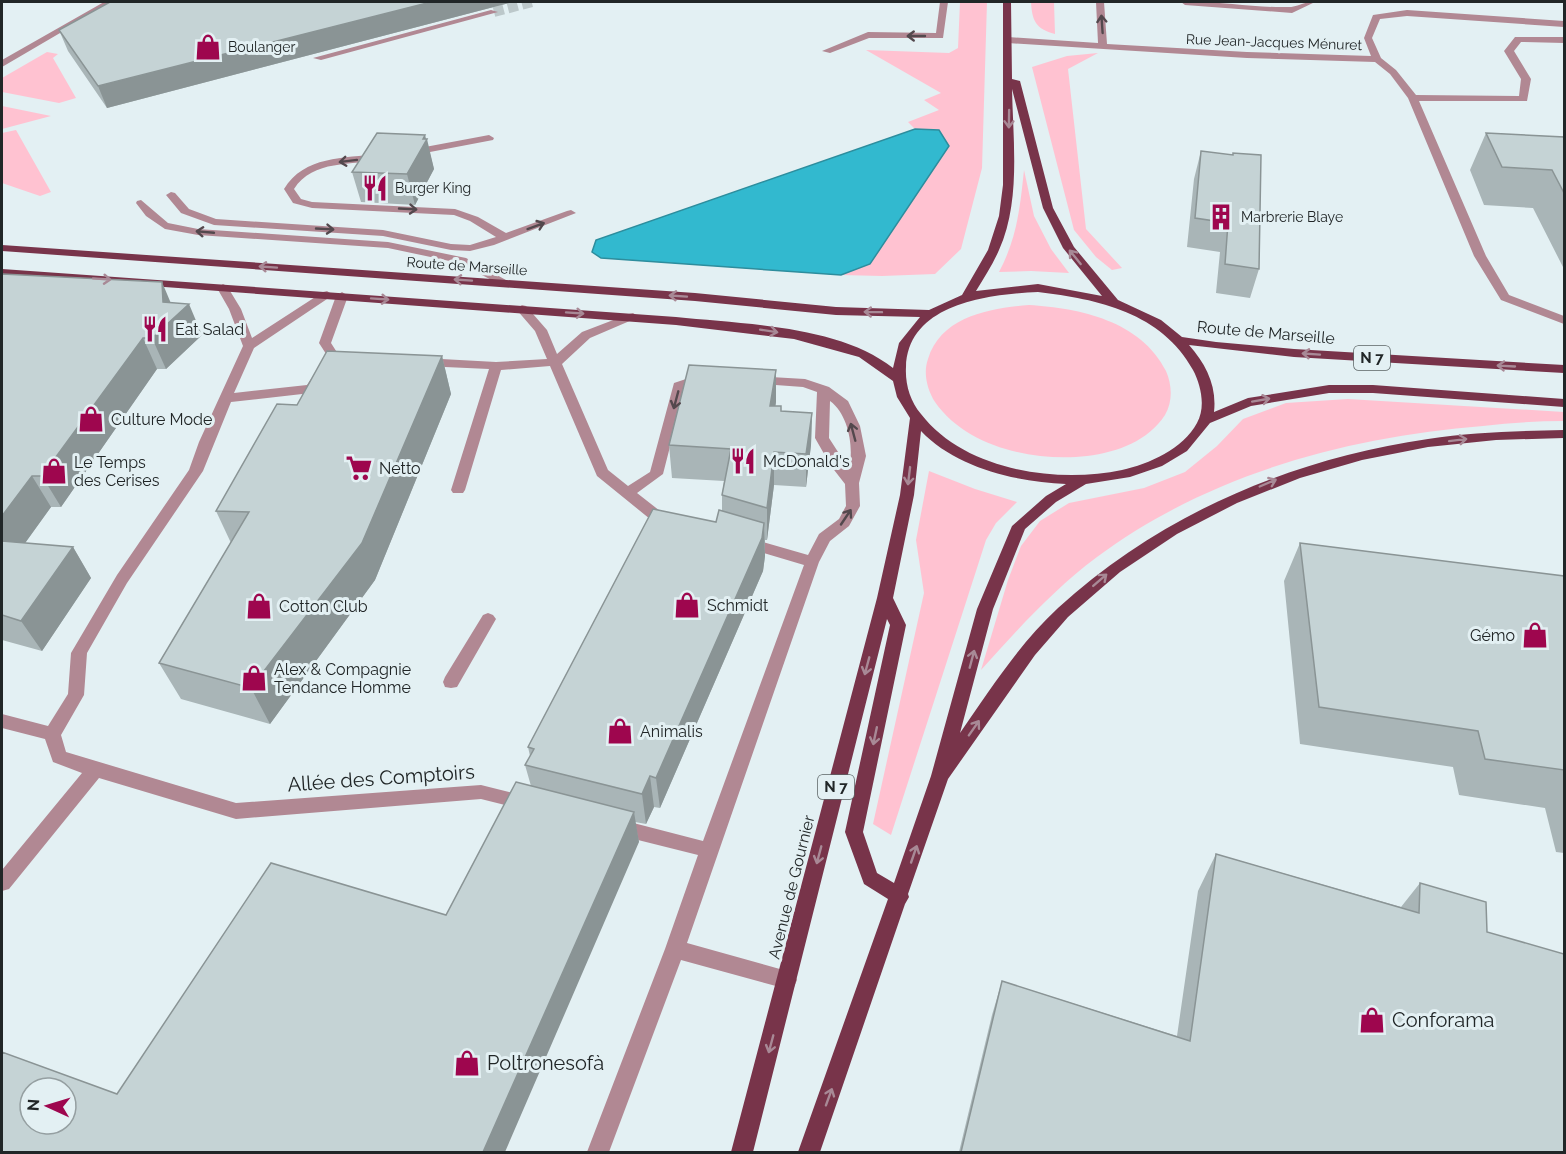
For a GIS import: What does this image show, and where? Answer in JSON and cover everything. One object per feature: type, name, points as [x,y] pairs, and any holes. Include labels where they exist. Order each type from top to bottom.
[{"type":"main road","points":[[967,297],[994,250],[1004,216],[1008,185],[1007,2]]},
{"type":"main road","points":[[1009,60],[1048,208],[1068,248],[1113,302]]},
{"type":"main road","name":"Route de Marseille","points":[[2,248],[695,297],[836,311],[931,314]]},
{"type":"main road","points":[[2,272],[633,317],[771,331],[865,355],[897,378]]},
{"type":"main road","points":[[1038,288],[1076,292],[1113,302],[1144,315],[1180,340],[1195,358],[1208,387],[1206,420],[1191,441],[1164,461],[1126,475],[1081,481],[1032,477],[984,464],[945,444],[916,418],[903,398],[897,378],[899,354],[911,332],[931,314],[967,297],[1001,290],[1038,288]]},
{"type":"main road","name":"Route de Marseille","points":[[1180,340],[1216,346],[1294,353],[1564,369]]},
{"type":"main road","name":"N 7","points":[[1206,420],[1248,402],[1329,389],[1373,389],[1564,403]]},
{"type":"main road","name":"Avenue de Gournier","points":[[742,1152],[885,598],[907,495],[916,418]]},
{"type":"main road","points":[[940,776],[1014,669],[1063,613],[1120,563],[1174,529],[1232,499],[1284,476],[1350,458],[1413,446],[1476,438],[1564,434]]},
{"type":"main road","points":[[809,1152],[900,897],[940,776],[985,609],[1019,526],[1051,499],[1081,481]]},
{"type":"main road","points":[[885,598],[898,625],[854,832],[870,878],[900,897]]},
{"type":"street","points":[[2,64],[109,2]]},
{"type":"street","points":[[827,51],[868,35],[940,36],[944,2]]},
{"type":"street","points":[[1100,2],[1103,47]]},
{"type":"street","points":[[1185,2],[1292,10],[1311,2]]},
{"type":"street","points":[[318,58],[494,12]]},
{"type":"street","name":"Rue Jean-Jacques Ménuret","points":[[1008,40],[1103,47],[1377,60],[1368,38],[1376,16],[1388,12],[1564,24]]},
{"type":"street","points":[[1413,98],[1524,99],[1526,79],[1509,51],[1518,39],[1564,40]]},
{"type":"street","points":[[1377,60],[1393,72],[1413,98],[1480,256],[1505,297],[1564,320]]},
{"type":"street","points":[[489,138],[434,150],[316,168],[302,173],[292,182],[289,189],[297,201],[312,205],[454,212],[474,219],[504,237]]},
{"type":"street","points":[[171,195],[185,212],[223,223],[364,231],[451,247],[470,248],[571,213]]},
{"type":"street","points":[[141,203],[165,226],[198,232],[388,245],[462,260],[507,284]]},
{"type":"street","points":[[33,288],[65,276]]},
{"type":"street","points":[[223,288],[235,309],[249,346]]},
{"type":"street","points":[[2,721],[52,734],[76,695],[79,653],[122,579],[196,471],[249,346],[327,295]]},
{"type":"street","points":[[334,357],[325,343],[342,296]]},
{"type":"street","points":[[522,309],[541,330],[602,473],[655,515],[677,522]]},
{"type":"street","points":[[415,362],[496,366],[556,362],[586,335],[633,317]]},
{"type":"street","points":[[225,398],[311,389],[334,357]]},
{"type":"street","points":[[334,357],[357,358]]},
{"type":"street","points":[[458,490],[496,366]]},
{"type":"street","points":[[627,493],[656,474],[679,386],[698,379],[720,379]]},
{"type":"street","points":[[598,1152],[675,949],[812,562],[824,538],[844,522],[853,506],[852,483],[860,456],[853,426],[843,404],[824,390],[805,383],[742,380]]},
{"type":"street","points":[[824,390],[822,438],[836,463],[852,483]]},
{"type":"street","points":[[734,539],[812,562]]},
{"type":"street","points":[[451,682],[488,618]]},
{"type":"street","name":"Allée des Comptoirs","points":[[52,734],[59,757],[95,770],[236,811],[481,792],[538,807]]},
{"type":"street","points":[[2,883],[95,770]]},
{"type":"street","points":[[595,821],[709,850]]},
{"type":"street","points":[[675,949],[788,980]]},
{"type":"shaded area","points":[[960,2],[987,2],[982,168],[961,249],[935,274],[841,275],[870,264],[938,130],[915,129],[908,122],[939,110],[924,100],[941,93],[866,50],[949,53],[958,48]]},
{"type":"shaded area","points":[[1031,2],[1054,2],[1055,34],[1043,30],[1036,23],[1032,14]]},
{"type":"shaded area","points":[[47,52],[58,54],[53,58],[76,98],[59,103],[2,92],[2,78]]},
{"type":"shaded area","points":[[1098,53],[1068,69],[1086,229],[1122,268],[1112,270],[1096,257],[1074,230],[1032,67],[1067,56]]},
{"type":"shaded area","points":[[2,106],[51,116],[2,129]]},
{"type":"shaded area","points":[[16,130],[51,192],[40,196],[2,183],[2,133]]},
{"type":"shaded area","points":[[1024,170],[1034,216],[1051,249],[1069,273],[999,272],[1014,235]]},
{"type":"shaded area","points":[[1029,305],[1088,314],[1107,320],[1141,340],[1155,354],[1170,382],[1169,404],[1158,424],[1131,444],[1110,452],[1087,456],[1046,457],[1025,454],[984,441],[965,431],[949,418],[935,402],[927,381],[928,359],[935,344],[944,333],[969,317],[999,309]]},
{"type":"shaded area","points":[[1348,399],[1564,412],[1564,421],[1432,431],[1381,439],[1281,464],[1232,482],[1185,503],[1140,528],[1097,557],[1051,596],[981,670],[1008,580],[1021,546],[1040,521],[1069,503],[1144,488],[1185,472],[1217,446],[1243,419],[1286,403]]},
{"type":"shaded area","points":[[929,471],[1017,502],[996,523],[986,540],[891,835],[873,824],[924,593],[916,540]]},
{"type":"water","points":[[915,129],[939,130],[949,146],[870,264],[841,275],[601,258],[592,252],[596,240]]},
{"type":"building","points":[[110,2],[431,2],[98,86],[59,30]]},
{"type":"building","points":[[377,133],[425,135],[423,139],[427,139],[407,174],[352,172]]},
{"type":"building","points":[[1486,133],[1564,137],[1564,193],[1552,170],[1502,167]]},
{"type":"building","points":[[1201,151],[1233,155],[1233,153],[1261,155],[1259,269],[1225,264],[1228,223],[1195,218]]},
{"type":"building","points":[[2,274],[162,282],[163,302],[189,304],[152,338],[143,338],[42,476],[32,476],[2,516]]},
{"type":"building","points":[[327,351],[442,356],[362,543],[251,688],[159,663],[249,512],[216,511],[277,404],[297,405]]},
{"type":"building","name":"McDonald's","points":[[689,365],[776,370],[770,406],[781,406],[781,411],[812,413],[806,454],[774,452],[767,508],[722,495],[731,449],[669,445]]},
{"type":"building","points":[[653,509],[716,522],[719,510],[764,523],[762,538],[656,778],[650,776],[642,794],[525,765],[534,749],[528,747]]},
{"type":"building","points":[[2,541],[73,547],[21,621],[2,615]]},
{"type":"building","points":[[1300,543],[1564,576],[1564,770],[1485,759],[1478,731],[1319,707]]},
{"type":"building","points":[[516,782],[634,812],[483,1152],[2,1152],[2,1052],[68,1076],[18,1076],[18,1136],[78,1136],[78,1080],[117,1094],[271,863],[446,915]]},
{"type":"building","name":"Conforama","points":[[1216,854],[1419,913],[1420,883],[1486,902],[1487,932],[1564,954],[1564,1152],[961,1152],[1002,981],[1190,1041]]},
{"type":"tunnel","points":[[494,12],[532,2]]},
{"type":"place","name":"Boulanger","points":[[208,47]]},
{"type":"place","name":"Burger King","points":[[375,188]]},
{"type":"place","name":"Marbrerie Blaye","points":[[1221,217]]},
{"type":"place","name":"Eat Salad","points":[[155,329]]},
{"type":"place","name":"Culture Mode","points":[[91,419]]},
{"type":"place","name":"McDonald's","points":[[743,461]]},
{"type":"place","name":"Netto","points":[[359,468]]},
{"type":"place","name":"Le Temps des Cerises","points":[[54,471]]},
{"type":"place","name":"Schmidt","points":[[687,605]]},
{"type":"place","name":"Cotton Club","points":[[259,606]]},
{"type":"place","name":"Gémo","points":[[1535,635]]},
{"type":"place","name":"Alex & Compagnie Tendance Homme","points":[[254,678]]},
{"type":"place","name":"Animalis","points":[[620,731]]},
{"type":"place","name":"Conforama","points":[[1372,1020]]},
{"type":"place","name":"Poltronesofà","points":[[467,1063]]}]
